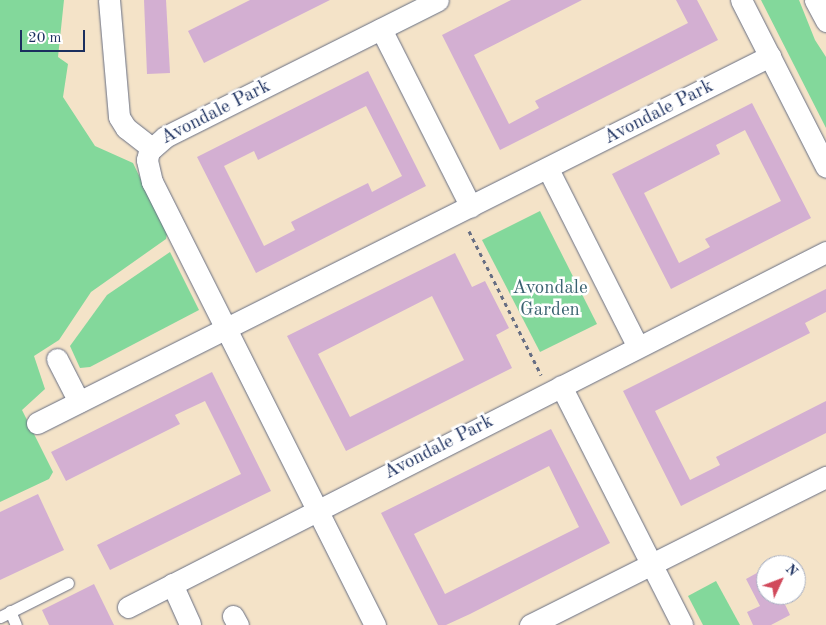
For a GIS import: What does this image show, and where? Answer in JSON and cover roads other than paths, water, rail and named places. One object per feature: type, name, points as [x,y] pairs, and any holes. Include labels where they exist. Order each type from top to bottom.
[{"type":"street","points":[[109,0],[119,117],[126,128],[152,148]]},
{"type":"street","name":"Avondale Park","points":[[375,625],[152,182],[147,160],[152,148],[164,137],[438,0]]},
{"type":"street","points":[[741,0],[826,167]]},
{"type":"street","points":[[815,0],[826,21]]},
{"type":"street","points":[[381,28],[465,210]]},
{"type":"street","name":"Avondale Park","points":[[37,423],[227,330],[770,56]]},
{"type":"street","points":[[548,168],[638,347]]},
{"type":"street","name":"Avondale Park","points":[[128,607],[826,252]]},
{"type":"street","points":[[57,359],[79,402]]},
{"type":"street","points":[[555,389],[682,625]]},
{"type":"street","points":[[530,625],[826,476]]},
{"type":"street","points":[[172,584],[190,624]]},
{"type":"lane","points":[[16,625],[5,614],[68,583]]},
{"type":"park label","name":"Avondale Garden","points":[[550,300]]}]
